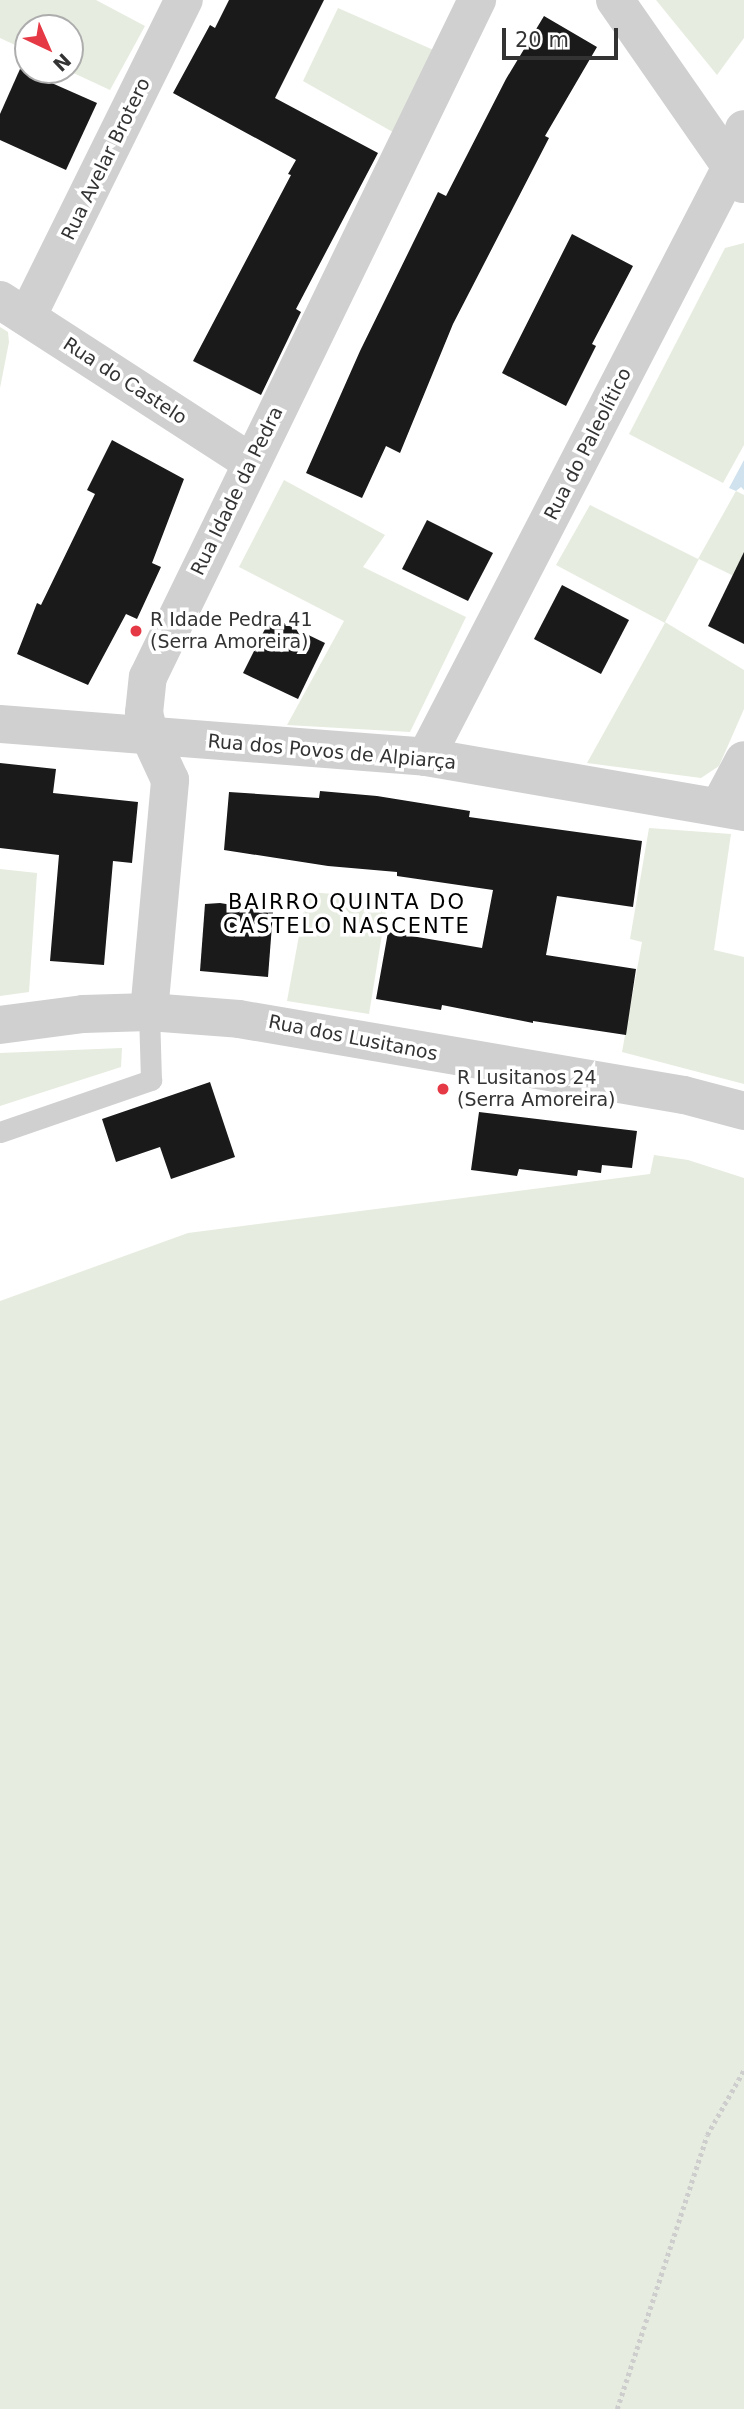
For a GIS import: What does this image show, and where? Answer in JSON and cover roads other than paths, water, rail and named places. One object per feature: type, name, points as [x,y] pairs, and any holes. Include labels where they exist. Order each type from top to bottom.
[{"type":"street","name":"Rua Avelar Brotero","points":[[13,309],[184,0]]},
{"type":"street","name":"Rua Idade da Pedra","points":[[149,1012],[170,780],[150,737],[144,713],[148,677],[250,462],[477,0]]},
{"type":"street","points":[[615,0],[738,176]]},
{"type":"street","name":"Rua do Paleolítico","points":[[426,757],[738,176],[744,129]]},
{"type":"street","name":"Rua do Castelo","points":[[13,309],[250,462]]},
{"type":"street","name":"Rua dos Povos de Alpiarça","points":[[0,724],[426,757],[731,809]]},
{"type":"street","points":[[731,809],[744,760]]},
{"type":"street","name":"Rua dos Lusitanos","points":[[0,1025],[83,1014],[149,1012],[267,1022],[684,1096],[744,1111]]},
{"type":"lane","points":[[0,1132],[151,1080],[149,1012]]},
{"type":"water","points":[[744,460],[744,490],[741,487],[736,491],[729,488]]},
{"type":"place","name":"R Idade Pedra 41 (Serra Amoreira)","points":[[136,631]]},
{"type":"place","name":"R Lusitanos 24 (Serra Amoreira)","points":[[443,1089]]},
{"type":"district","name":"BAIRRO QUINTA DO CASTELO NASCENTE","points":[[347,914]]}]
